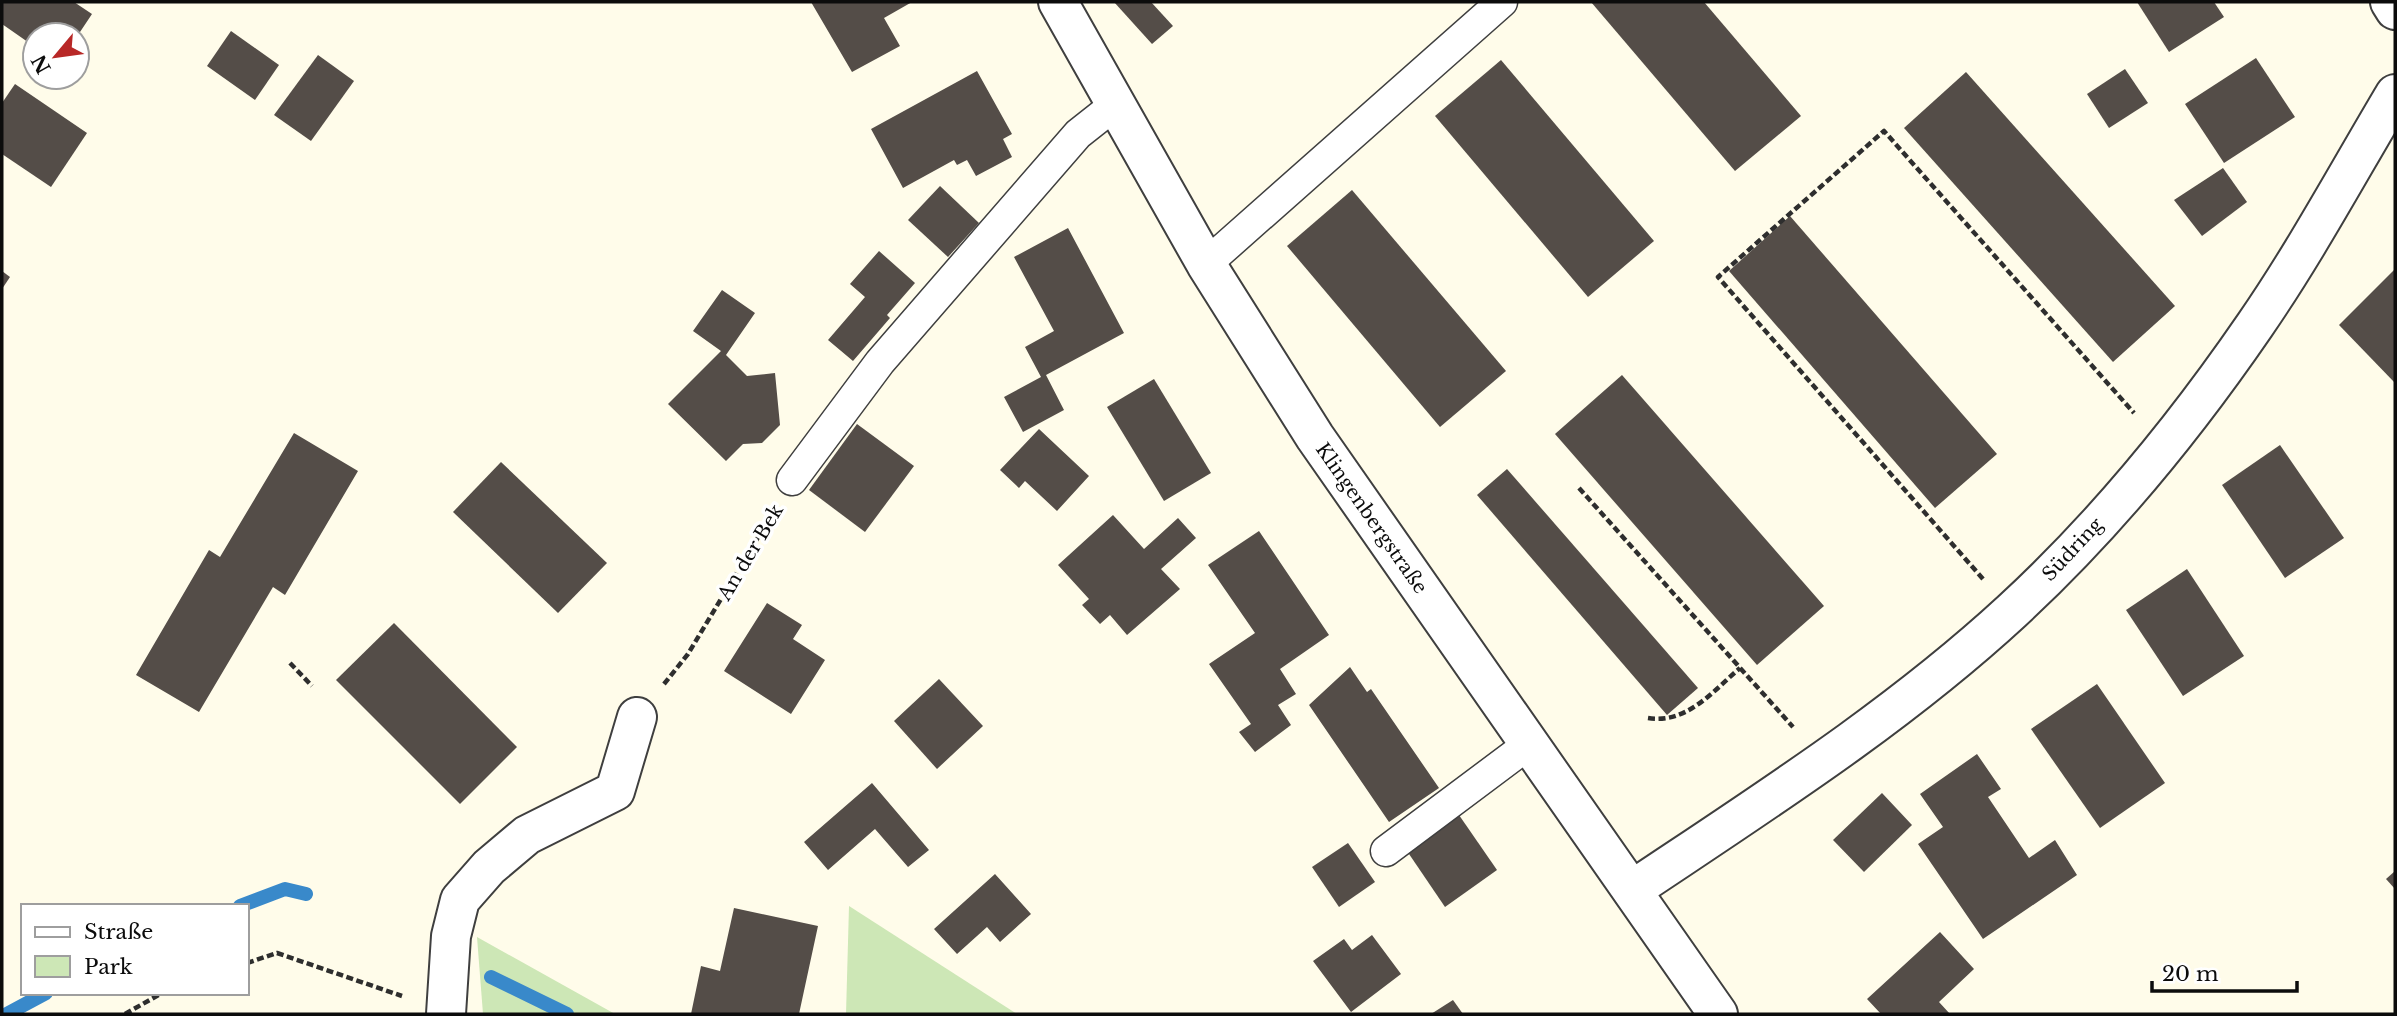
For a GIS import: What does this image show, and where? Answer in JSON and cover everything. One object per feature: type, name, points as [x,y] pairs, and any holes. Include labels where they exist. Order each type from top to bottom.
[{"type":"street","name":"Klingenbergstraße","points":[[1058,2],[1206,264],[1315,437],[1718,1014]]},
{"type":"street","points":[[2390,2],[2395,10]]},
{"type":"street","name":"Südring","points":[[1632,890],[1824,762],[1894,710],[2011,611],[2072,551],[2164,446],[2255,324],[2395,94]]},
{"type":"street","points":[[445,1013],[451,936],[460,900],[489,867],[527,835],[615,791],[638,717]]},
{"type":"lane","points":[[1206,264],[1502,2]]},
{"type":"lane","points":[[792,480],[880,362],[1078,134],[1116,103]]},
{"type":"lane","points":[[1386,851],[1529,744]]},
{"type":"path","points":[[2011,611],[1718,277],[1884,131],[2164,446]]},
{"type":"path","name":"An der Bek","points":[[638,717],[688,654],[792,480]]},
{"type":"path","points":[[1579,488],[1824,762]]},
{"type":"path","points":[[290,663],[312,686]]},
{"type":"path","points":[[1648,718],[1666,721],[1682,716],[1740,668]]},
{"type":"path","points":[[248,962],[277,953],[445,1013]]},
{"type":"path","points":[[125,1014],[158,995]]},
{"type":"green space","points":[[849,906],[1017,1014],[846,1014]]},
{"type":"green space","points":[[477,937],[615,1014],[483,1014]]},
{"type":"building","points":[[2,2],[74,2],[92,14],[87,21],[21,21],[21,37],[2,24]]},
{"type":"building","points":[[811,2],[912,2],[884,18],[900,46],[852,72]]},
{"type":"building","points":[[1114,2],[1151,2],[1173,26],[1152,44]]},
{"type":"building","points":[[1591,2],[1704,2],[1801,116],[1735,171]]},
{"type":"building","points":[[2137,2],[2214,2],[2224,17],[2169,52]]},
{"type":"building","points":[[231,31],[279,65],[255,100],[207,66]]},
{"type":"building","points":[[318,55],[354,81],[311,141],[274,115]]},
{"type":"building","points":[[2256,58],[2295,117],[2224,163],[2185,104]]},
{"type":"building","points":[[1501,60],[1654,241],[1588,297],[1435,116]]},
{"type":"building","points":[[2125,69],[2148,103],[2109,128],[2087,94]]},
{"type":"building","points":[[977,71],[1012,134],[1003,139],[1012,157],[976,176],[967,160],[957,165],[954,160],[903,188],[871,129]]},
{"type":"building","points":[[1966,72],[2175,306],[2113,362],[1904,128]]},
{"type":"building","points":[[15,84],[21,91],[25,91],[87,133],[51,187],[2,154],[2,103]]},
{"type":"building","points":[[2223,168],[2247,202],[2202,236],[2174,200]]},
{"type":"building","points":[[940,186],[979,223],[948,257],[908,220]]},
{"type":"building","points":[[1352,190],[1506,371],[1440,427],[1287,246]]},
{"type":"building","points":[[1790,216],[1997,454],[1935,508],[1729,271]]},
{"type":"building","points":[[1068,228],[1124,333],[1046,375],[1064,410],[1023,432],[1004,397],[1041,377],[1025,347],[1054,331],[1014,257]]},
{"type":"building","points":[[879,251],[915,283],[887,315],[890,318],[853,361],[828,340],[865,297],[850,284]]},
{"type":"building","points":[[2395,269],[2395,383],[2339,325]]},
{"type":"building","points":[[2,271],[10,277],[2,289]]},
{"type":"building","points":[[722,290],[755,313],[726,355],[747,376],[775,373],[780,425],[762,443],[743,444],[726,461],[668,404],[721,351],[693,331]]},
{"type":"building","points":[[1622,375],[1824,606],[1757,665],[1555,434]]},
{"type":"building","points":[[1154,379],[1211,473],[1164,501],[1107,407]]},
{"type":"building","points":[[857,424],[914,466],[865,532],[809,490]]},
{"type":"building","points":[[1039,429],[1089,476],[1057,511],[1025,481],[1019,488],[1000,470]]},
{"type":"building","points":[[294,433],[358,471],[285,595],[273,587],[199,712],[136,675],[209,550],[220,557]]},
{"type":"building","points":[[2280,445],[2344,538],[2285,578],[2222,485]]},
{"type":"building","points":[[501,462],[607,563],[558,613],[453,512]]},
{"type":"building","points":[[1507,469],[1698,688],[1667,715],[1477,495]]},
{"type":"building","points":[[1113,515],[1144,549],[1178,518],[1196,538],[1161,569],[1180,589],[1127,635],[1110,615],[1100,624],[1082,605],[1089,599],[1058,565]]},
{"type":"building","points":[[1259,531],[1329,635],[1280,669],[1296,694],[1278,705],[1291,725],[1255,752],[1239,732],[1251,724],[1209,664],[1255,633],[1208,565]]},
{"type":"building","points":[[2187,569],[2244,656],[2183,696],[2126,610]]},
{"type":"building","points":[[767,603],[802,625],[793,639],[825,660],[791,714],[724,671]]},
{"type":"building","points":[[394,623],[517,747],[460,804],[336,680]]},
{"type":"building","points":[[1350,667],[1367,692],[1371,689],[1439,788],[1389,822],[1309,705]]},
{"type":"building","points":[[939,679],[983,726],[937,769],[894,721]]},
{"type":"building","points":[[2097,684],[2165,783],[2100,828],[2031,729]]},
{"type":"building","points":[[1977,754],[2001,789],[1988,797],[2029,858],[2055,840],[2077,875],[1983,939],[1918,844],[1943,827],[1920,794]]},
{"type":"building","points":[[872,783],[929,850],[908,867],[875,829],[828,870],[804,842]]},
{"type":"building","points":[[1882,793],[1912,825],[1864,872],[1833,840]]},
{"type":"building","points":[[1459,815],[1497,870],[1445,907],[1407,851]]},
{"type":"building","points":[[1348,843],[1375,882],[1339,907],[1312,867]]},
{"type":"building","points":[[2395,871],[2395,889],[2386,879]]},
{"type":"building","points":[[995,874],[1031,914],[1000,942],[987,927],[957,954],[934,929]]},
{"type":"building","points":[[734,908],[818,926],[799,1014],[691,1014],[701,966],[720,971]]},
{"type":"building","points":[[1940,932],[1974,969],[1939,1002],[1950,1014],[1881,1014],[1867,999]]},
{"type":"building","points":[[1372,935],[1401,974],[1351,1012],[1313,961],[1344,939],[1352,950]]},
{"type":"building","points":[[1453,1000],[1463,1014],[1431,1014]]},
{"type":"waterway","points":[[245,904],[285,889],[306,894]]},
{"type":"waterway","points":[[491,977],[567,1014]]},
{"type":"waterway","points":[[7,1014],[42,995]]}]
